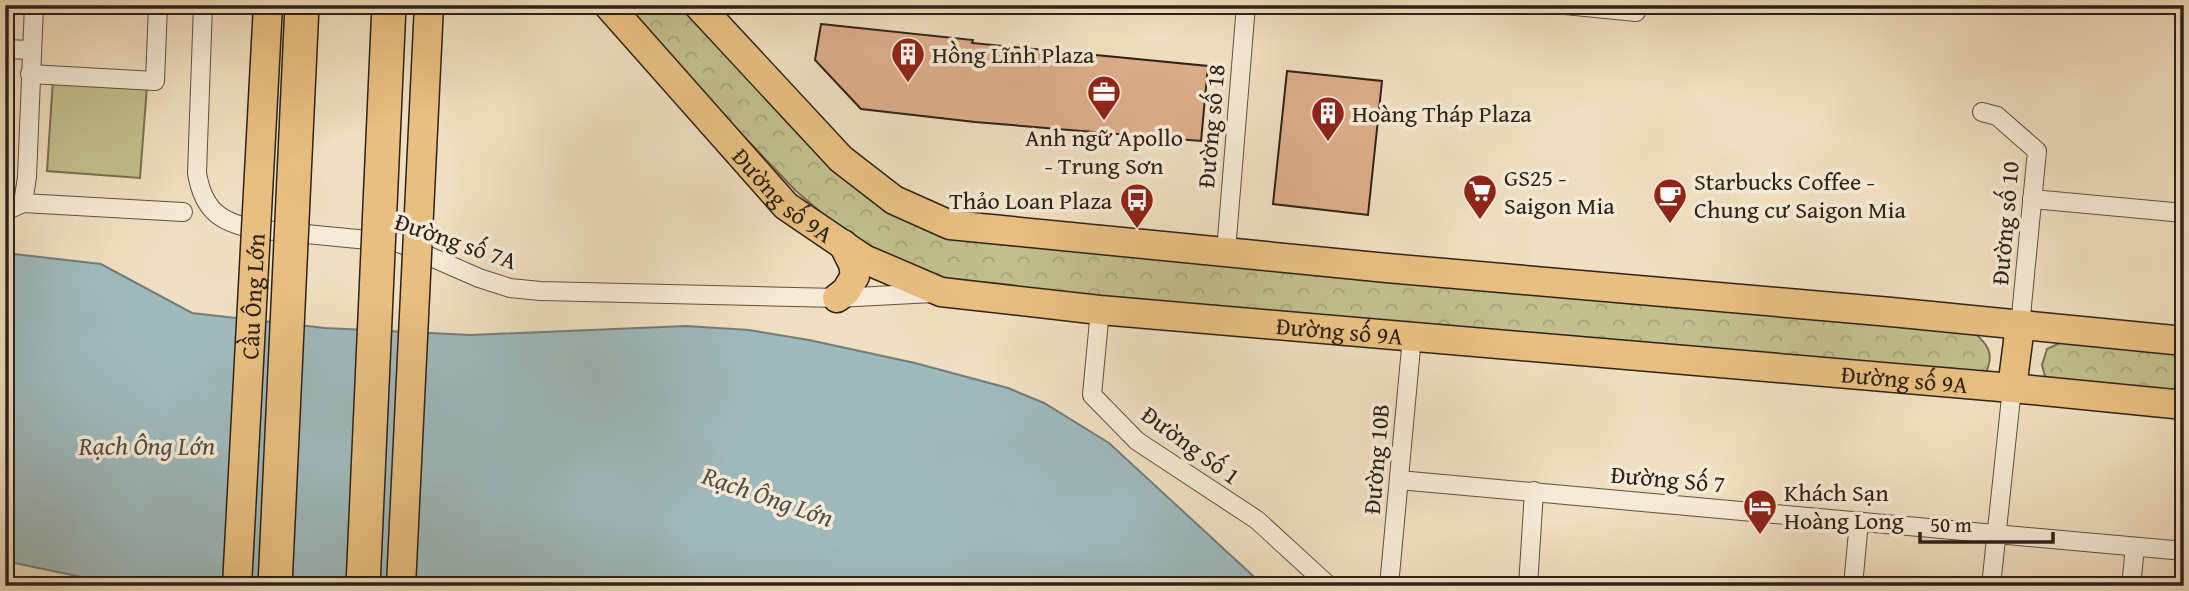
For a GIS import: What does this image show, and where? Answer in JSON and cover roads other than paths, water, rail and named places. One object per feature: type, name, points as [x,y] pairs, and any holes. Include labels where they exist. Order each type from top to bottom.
[{"type":"highway","name":"Cầu Ông Lớn","points":[[275,586],[302,5]]},
{"type":"highway","points":[[363,586],[389,5]]},
{"type":"main road","name":"Cầu Ông Lớn","points":[[237,586],[268,5]]},
{"type":"main road","points":[[401,586],[429,5]]},
{"type":"main road","name":"Đường số 9A","points":[[608,5],[786,206],[864,259],[941,292],[1100,310],[2184,405]]},
{"type":"main road","points":[[698,5],[841,159],[894,200],[950,225],[2184,341]]},
{"type":"main road","points":[[837,298],[846,291],[855,276],[853,264],[843,244]]},
{"type":"main road","points":[[2012,388],[2020,326]]},
{"type":"street","points":[[23,203],[27,177],[34,5]]},
{"type":"street","points":[[30,74],[155,80],[158,5]]},
{"type":"street","name":"Đường số 7A","points":[[203,5],[197,173],[200,191],[208,205],[220,217],[235,225],[399,243],[479,278],[510,288],[540,291],[837,298],[941,292]]},
{"type":"street","name":"Đường số 18","points":[[1226,251],[1245,5]]},
{"type":"street","points":[[1565,5],[1636,9]]},
{"type":"street","points":[[5,49],[31,50]]},
{"type":"street","name":"Đường số 10","points":[[1982,112],[1997,116],[2037,151],[2020,326]]},
{"type":"street","points":[[2032,199],[2184,213]]},
{"type":"street","points":[[5,208],[10,209],[23,203],[183,212]]},
{"type":"street","name":"Đường Số 1","points":[[1100,310],[1092,395],[1137,441],[1257,520],[1329,586]]},
{"type":"street","name":"Đường 10B","points":[[1389,586],[1412,337]]},
{"type":"street","points":[[1991,586],[2012,388]]},
{"type":"street","name":"Đường Số 7","points":[[1399,480],[2184,551]]},
{"type":"street","points":[[1528,586],[1534,491]]},
{"type":"street","points":[[1853,586],[1859,521]]},
{"type":"street","points":[[2131,586],[2135,547]]},
{"type":"water","name":"Rạch Ông Lớn","points":[[5,253],[101,264],[192,313],[325,328],[471,335],[686,326],[749,330],[915,363],[1008,388],[1044,403],[1109,443],[1264,586],[124,586],[5,561]]},
{"type":"place","name":"Hồng Lĩnh Plaza","points":[[908,84]]},
{"type":"place","name":"Anh ngữ Apollo - Trung Sơn","points":[[1104,122]]},
{"type":"place","name":"Hoàng Tháp Plaza","points":[[1328,143]]},
{"type":"place","name":"GS25 - Saigon Mia","points":[[1480,221]]},
{"type":"place","name":"Starbucks Coffee - Chung cư Saigon Mia","points":[[1670,225]]},
{"type":"place","name":"Thảo Loan Plaza","points":[[1137,230]]},
{"type":"place","name":"Khách Sạn Hoàng Long","points":[[1760,536]]}]
